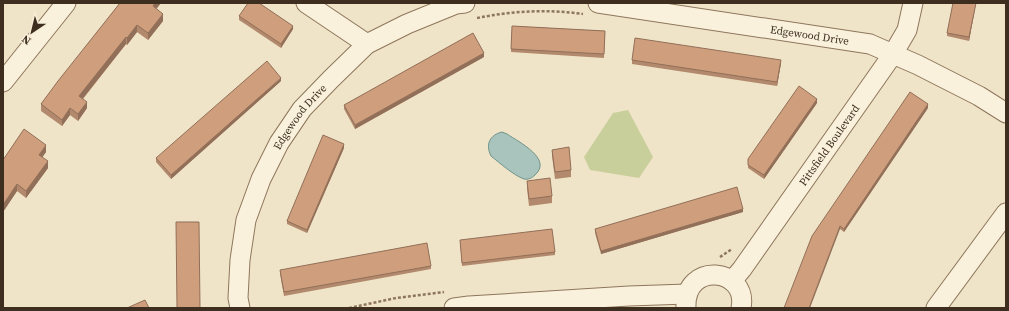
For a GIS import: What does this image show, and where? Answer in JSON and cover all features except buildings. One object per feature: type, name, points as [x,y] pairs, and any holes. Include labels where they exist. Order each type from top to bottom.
[{"type":"street","points":[[3,82],[66,3]]},
{"type":"street","points":[[306,3],[367,44]]},
{"type":"street","name":"Pittsfield Boulevard","points":[[732,281],[893,54],[907,30],[913,3]]},
{"type":"street","name":"Edgewood Drive","points":[[240,308],[238,298],[240,260],[246,220],[261,179],[279,143],[302,109],[367,44],[407,24],[462,7]]},
{"type":"street","name":"Edgewood Drive","points":[[593,9],[870,44],[918,65],[979,96],[1006,113]]},
{"type":"street","points":[[936,308],[1006,213]]},
{"type":"street","points":[[454,308],[628,296],[687,301],[692,284],[698,279],[707,275],[716,274],[732,281],[738,289],[741,308]]},
{"type":"path","points":[[462,7],[497,14],[537,10],[593,9]]},
{"type":"path","points":[[717,259],[734,248]]},
{"type":"path","points":[[349,308],[396,298],[444,292]]},
{"type":"green space","points":[[628,110],[653,157],[639,178],[590,170],[584,157],[613,113]]},
{"type":"water","points":[[502,132],[526,146],[537,157],[540,163],[539,169],[533,177],[525,179],[515,175],[491,156],[488,148],[490,141],[494,135]]}]
